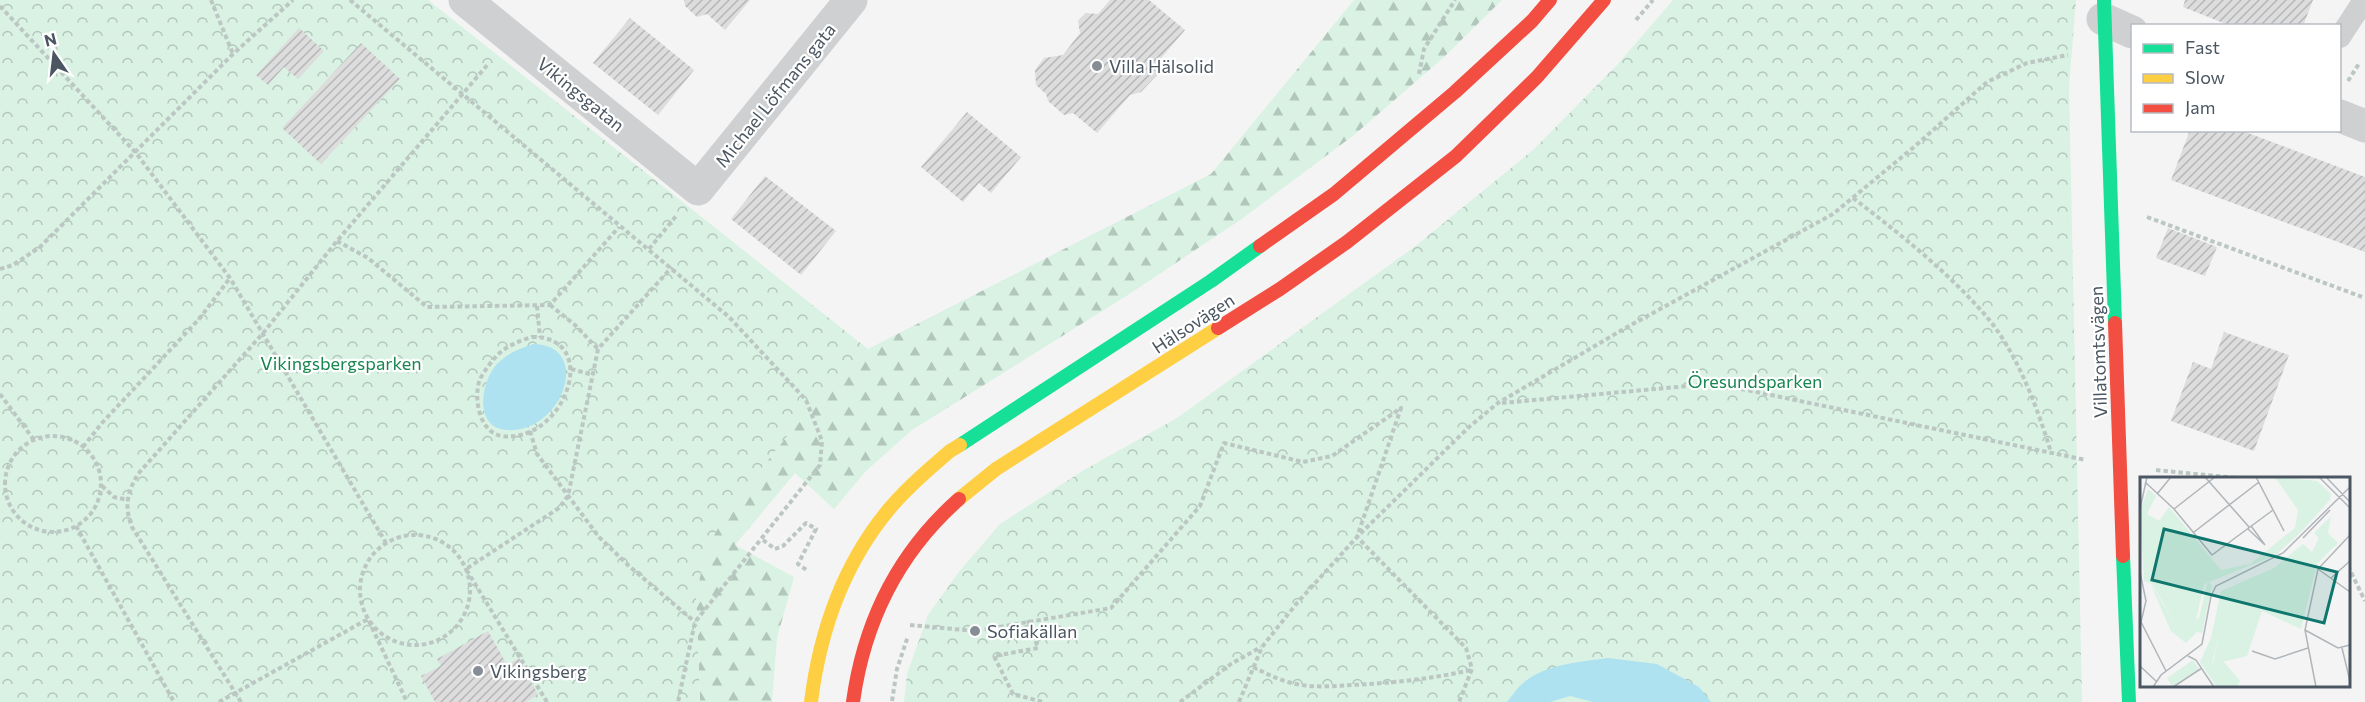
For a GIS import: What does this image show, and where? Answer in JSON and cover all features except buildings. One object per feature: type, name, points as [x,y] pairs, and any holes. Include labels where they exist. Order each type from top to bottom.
[{"type":"main road","name":"Hälsovägen","points":[[811,702],[819,647],[839,590],[871,532],[891,507],[915,483],[950,451],[1211,281],[1334,194],[1455,92],[1532,21],[1551,0]]},
{"type":"main road","name":"Hälsovägen","points":[[854,702],[863,646],[876,610],[917,543],[955,502],[979,481],[1007,462],[1280,289],[1347,242],[1455,156],[1537,76],[1604,0]]},
{"type":"main road","name":"Villatomtsvägen","points":[[2103,23],[2129,702]]},
{"type":"street","name":"Vikingsgatan","points":[[465,0],[698,189]]},
{"type":"street","name":"Michael Löfmans gata","points":[[698,189],[851,0]]},
{"type":"street","points":[[2103,23],[2131,31]]},
{"type":"street","points":[[2342,102],[2365,126]]},
{"type":"lane","points":[[2341,35],[2364,0]]},
{"type":"path","points":[[211,0],[233,54]]},
{"type":"path","points":[[0,269],[13,265],[40,247],[233,54],[293,0]]},
{"type":"path","points":[[350,0],[672,267],[729,317],[806,400],[822,441],[820,465],[763,540],[695,622],[678,702]]},
{"type":"path","points":[[1418,79],[1424,49],[1455,0]]},
{"type":"path","points":[[0,6],[136,153],[230,278],[264,332],[386,543]]},
{"type":"path","points":[[1239,702],[1262,647],[1297,603],[1357,537],[1469,427],[1498,404],[1622,330],[1833,214],[1988,82],[2103,23]]},
{"type":"path","points":[[241,702],[132,527],[127,513],[131,486],[138,474],[264,332],[337,241],[510,37]]},
{"type":"path","points":[[2342,102],[2365,54]]},
{"type":"path","points":[[1853,198],[1900,233],[1987,317],[2019,368],[2052,453]]},
{"type":"path","points":[[2111,213],[2137,213],[2365,298]]},
{"type":"path","points":[[550,305],[620,226]]},
{"type":"path","points":[[649,249],[666,228]]},
{"type":"path","points":[[337,241],[368,258],[427,307],[550,305],[575,325],[598,349]]},
{"type":"path","points":[[466,569],[559,508],[568,496],[598,349],[672,267]]},
{"type":"path","points":[[83,447],[102,423],[200,318],[230,278]]},
{"type":"path","points":[[537,306],[540,337]]},
{"type":"path","points":[[532,337],[540,337],[546,337],[560,345],[570,361],[569,389],[557,409],[539,429],[521,435],[500,436],[488,429],[480,418],[478,398],[480,379],[494,358],[511,345],[532,337]]},
{"type":"path","points":[[571,369],[593,375]]},
{"type":"path","points":[[1498,404],[1680,387],[1737,388],[2121,467],[2226,477]]},
{"type":"path","points":[[0,393],[34,440]]},
{"type":"path","points":[[975,630],[1111,608],[1200,506],[1224,443],[1303,462],[1332,456],[1401,408],[1357,537]]},
{"type":"path","points":[[530,432],[537,454],[599,537],[613,552],[695,622]]},
{"type":"path","points":[[53,436],[69,438],[93,457],[100,472],[99,499],[90,514],[76,526],[60,532],[38,530],[22,522],[8,503],[4,484],[8,467],[16,453],[34,440],[53,436]]},
{"type":"path","points":[[101,486],[114,497],[128,500]]},
{"type":"path","points":[[763,540],[775,549],[783,546],[806,523],[816,529],[798,564],[808,570]]},
{"type":"path","points":[[76,526],[174,702]]},
{"type":"path","points":[[407,702],[361,603],[360,586],[364,569],[373,554],[386,543],[401,537],[417,535],[432,537],[446,544],[458,555],[547,702]]},
{"type":"path","points":[[1357,537],[1466,648],[1472,669],[1459,702]]},
{"type":"path","points":[[368,619],[379,632],[393,641],[408,645],[425,644],[440,639],[464,616],[469,601],[470,585],[466,569]]},
{"type":"path","points":[[2350,569],[2365,601]]},
{"type":"path","points":[[219,702],[368,619]]},
{"type":"path","points":[[1028,621],[1038,648],[994,656],[1013,694],[1043,702]]},
{"type":"path","points":[[1180,702],[1231,664],[1262,647]]},
{"type":"path","points":[[1253,667],[1287,681],[1318,686],[1432,679],[1472,669]]},
{"type":"green space","name":"Vikingsbergsparken","points":[[0,0],[428,0],[868,349],[792,430],[727,511],[705,552],[696,596],[700,702],[0,702]]},
{"type":"green space","points":[[1354,0],[1502,0],[1443,58],[1354,135],[1243,218],[1131,293],[912,430],[866,471],[834,509],[795,473],[735,545],[794,577],[777,638],[772,702],[700,702],[696,596],[705,552],[727,511],[792,430],[868,349],[1211,174]]},
{"type":"green space","name":"Öresundsparken","points":[[1673,0],[2076,0],[2069,87],[2082,702],[904,702],[907,674],[928,615],[958,573],[1000,524],[1084,470],[1177,418],[1413,248],[1533,150],[1617,65]]},
{"type":"water","points":[[533,344],[552,348],[562,358],[566,373],[564,389],[555,405],[543,418],[526,427],[507,430],[496,427],[489,421],[483,403],[491,372],[501,360]]},
{"type":"water","points":[[1608,658],[1657,664],[1699,687],[1711,702],[1593,702],[1570,696],[1550,702],[1507,702],[1522,684],[1541,672],[1563,665]]},
{"type":"traffic: fast","points":[[2104,0],[2115,323]]},
{"type":"traffic: fast","points":[[960,445],[1211,281],[1260,246]]},
{"type":"traffic: fast","points":[[2123,556],[2129,702]]},
{"type":"traffic: slow","points":[[959,499],[996,469],[1218,328]]},
{"type":"traffic: slow","points":[[811,702],[815,675],[828,624],[836,599],[859,552],[873,529],[911,485],[960,445]]},
{"type":"traffic: jam","points":[[1260,246],[1334,194],[1455,92],[1532,21],[1550,0]]},
{"type":"traffic: jam","points":[[1218,328],[1280,289],[1347,242],[1456,156],[1537,77],[1604,0]]},
{"type":"traffic: jam","points":[[2115,323],[2123,556]]},
{"type":"traffic: jam","points":[[853,702],[866,644],[887,591],[918,542],[959,499]]},
{"type":"place","name":"Villa Hälsolid","points":[[1097,66]]},
{"type":"place","name":"Sofiakällan","points":[[975,631]]},
{"type":"place","name":"Vikingsberg","points":[[478,671]]}]
